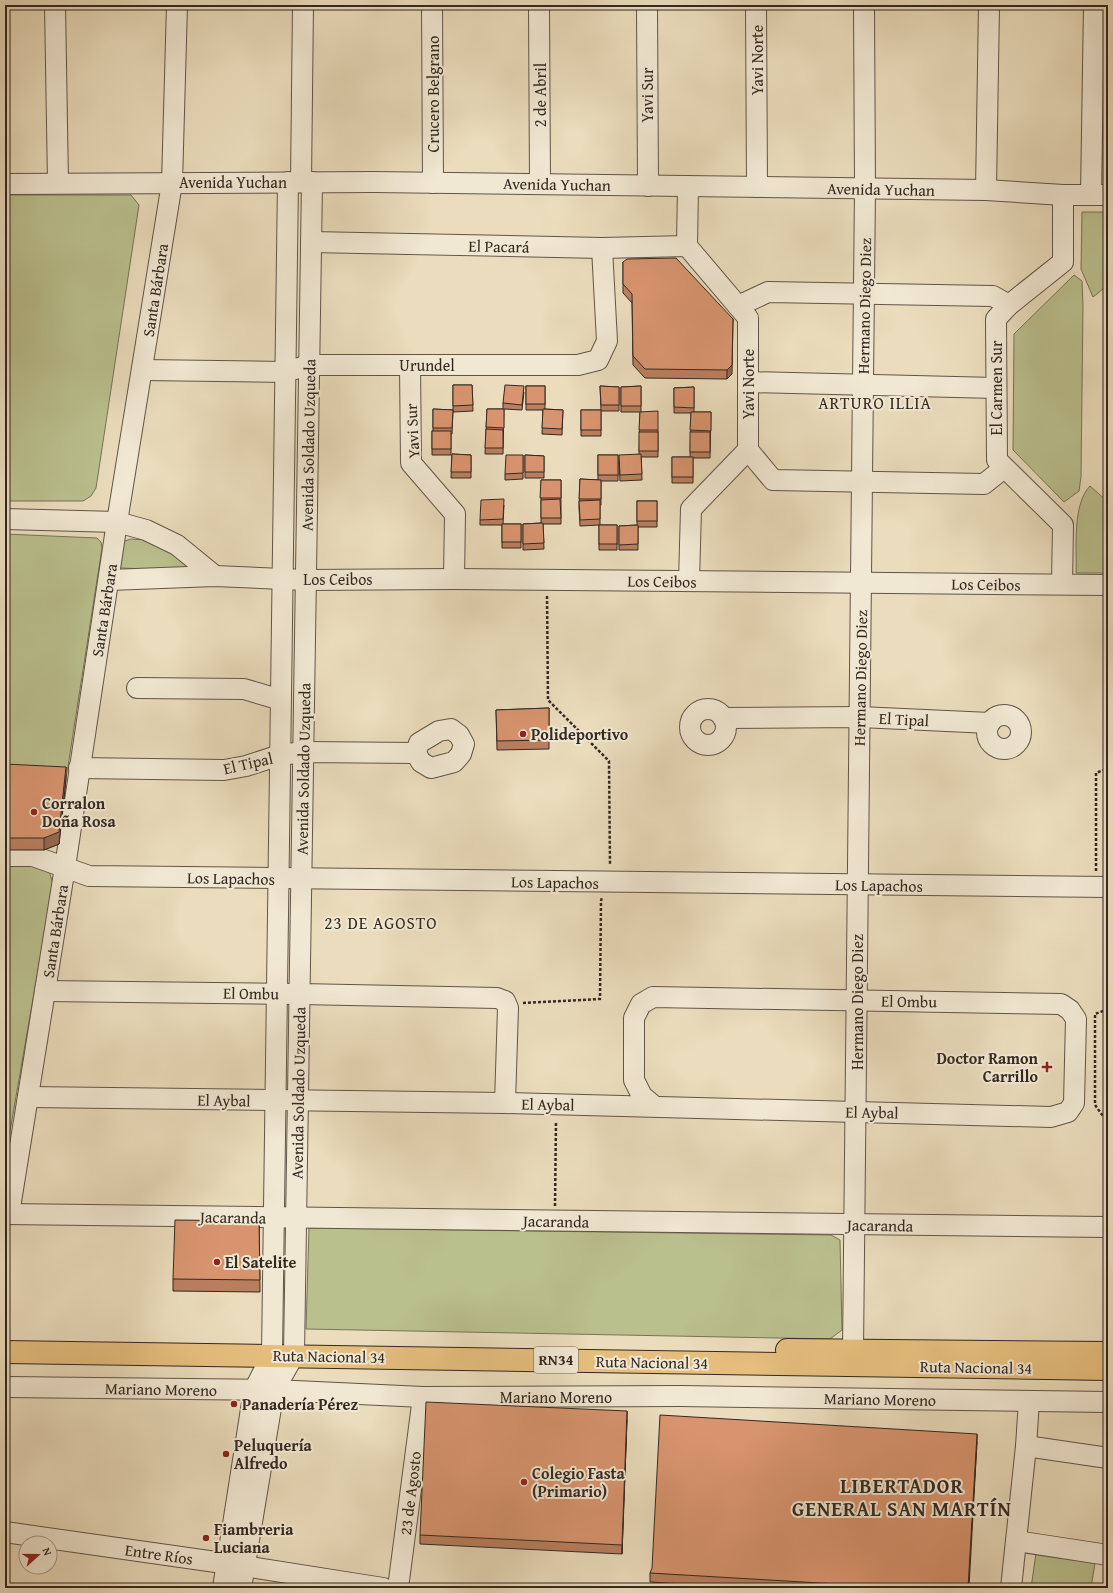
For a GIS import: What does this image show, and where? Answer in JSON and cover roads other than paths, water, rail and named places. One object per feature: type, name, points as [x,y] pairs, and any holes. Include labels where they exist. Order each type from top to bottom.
[{"type":"highway","name":"Ruta Nacional 34","points":[[5,1339],[272,1349]]},
{"type":"highway","name":"Ruta Nacional 34","points":[[294,1349],[854,1366],[1108,1369]]},
{"type":"highway","name":"Ruta Nacional 34","points":[[5,1352],[294,1349],[854,1350],[1108,1353]]},
{"type":"street","points":[[55,5],[58,183]]},
{"type":"street","name":"Santa Bárbara","points":[[7,1214],[28,1097],[65,867],[117,522],[172,183],[177,5]]},
{"type":"street","name":"Avenida Soldado Uzqueda","points":[[272,1349],[285,372],[300,182],[303,5]]},
{"type":"street","name":"Crucero Belgrano","points":[[432,5],[433,182]]},
{"type":"street","name":"2 de Abril","points":[[539,5],[540,184]]},
{"type":"street","name":"Yavi Sur","points":[[647,5],[648,186]]},
{"type":"street","name":"Yavi Norte","points":[[756,5],[757,187]]},
{"type":"street","name":"Hermano Diego Diez","points":[[854,1350],[865,189],[864,5]]},
{"type":"street","points":[[986,190],[988,5]]},
{"type":"street","points":[[1094,5],[1100,195]]},
{"type":"street","name":"Avenida Soldado Uzqueda","points":[[294,1349],[311,242],[300,182]]},
{"type":"street","name":"Avenida Yuchan","points":[[5,184],[433,182],[986,190],[1063,195],[1100,195]]},
{"type":"street","points":[[687,246],[688,186]]},
{"type":"street","name":"El Carmen Sur","points":[[1062,584],[1063,525],[996,460],[996,319],[1008,305],[1063,262],[1063,195]]},
{"type":"street","name":"El Pacará","points":[[311,242],[602,248],[687,246]]},
{"type":"street","name":"Yavi Norte","points":[[687,246],[748,318],[748,450]]},
{"type":"street","name":"Urundel","points":[[142,370],[285,372],[309,364],[578,365],[598,360],[607,341],[602,248]]},
{"type":"street","points":[[738,306],[768,292],[993,296],[1008,305]]},
{"type":"street","name":"Yavi Sur","points":[[410,365],[411,463],[455,514],[454,579]]},
{"type":"street","points":[[748,382],[996,388]]},
{"type":"street","points":[[689,581],[691,509],[748,450],[773,480],[984,484],[1004,468]]},
{"type":"street","points":[[5,519],[117,522],[146,530],[177,545],[215,576]]},
{"type":"street","name":"Los Ceibos","points":[[109,580],[215,576],[306,580],[454,579],[1108,585]]},
{"type":"street","points":[[137,688],[244,689],[281,700]]},
{"type":"street","name":"El Tipal","points":[[723,718],[860,716],[990,722]]},
{"type":"street","name":"El Tipal","points":[[79,768],[224,770],[246,766],[280,755],[304,752],[416,753]]},
{"type":"street","name":"Los Lapachos","points":[[5,856],[33,856],[89,876],[858,885],[1102,883]]},
{"type":"street","name":"El Ombu","points":[[45,991],[277,993],[497,998],[506,1002],[508,1008],[505,1103]]},
{"type":"street","name":"El Ombu","points":[[655,1106],[642,1096],[634,1080],[634,1018],[641,1004],[653,997],[1061,1004],[1070,1010],[1076,1019],[1074,1103],[1068,1112]]},
{"type":"street","name":"El Aybal","points":[[28,1097],[505,1103],[1051,1117],[1068,1112]]},
{"type":"street","name":"Jacaranda","points":[[7,1214],[1108,1227]]},
{"type":"street","points":[[241,1588],[236,1565],[254,1390],[272,1349]]},
{"type":"street","points":[[223,1588],[236,1565],[274,1390],[294,1349]]},
{"type":"street","name":"Mariano Moreno","points":[[5,1387],[274,1390],[423,1397],[680,1396],[1108,1402]]},
{"type":"street","name":"23 de Agosto","points":[[398,1588],[423,1397]]},
{"type":"street","points":[[1011,1588],[1026,1446],[1029,1401]]},
{"type":"street","points":[[1026,1446],[1108,1458]]},
{"type":"street","name":"Entre Ríos","points":[[5,1532],[236,1565],[383,1588]]},
{"type":"street","points":[[1016,1542],[1108,1555]]},
{"type":"place","name":"Polideportivo","points":[[523,734]]},
{"type":"place","name":"Corralon Doña Rosa","points":[[34,812]]},
{"type":"place","name":"Doctor Ramon Carrillo","points":[[1047,1067]]},
{"type":"place","name":"El Satelite","points":[[217,1262]]},
{"type":"place","name":"Panadería Pérez","points":[[234,1404]]},
{"type":"place","name":"Peluquería Alfredo","points":[[226,1454]]},
{"type":"place","name":"Colegio Fasta (Primario)","points":[[524,1482]]},
{"type":"place","name":"Fiambreria Luciana","points":[[206,1538]]},
{"type":"district","name":"ARTURO ILLIA","points":[[875,403]]},
{"type":"district","name":"23 DE AGOSTO","points":[[381,923]]},
{"type":"district","name":"LIBERTADOR GENERAL SAN MARTÍN","points":[[902,1498]]}]
